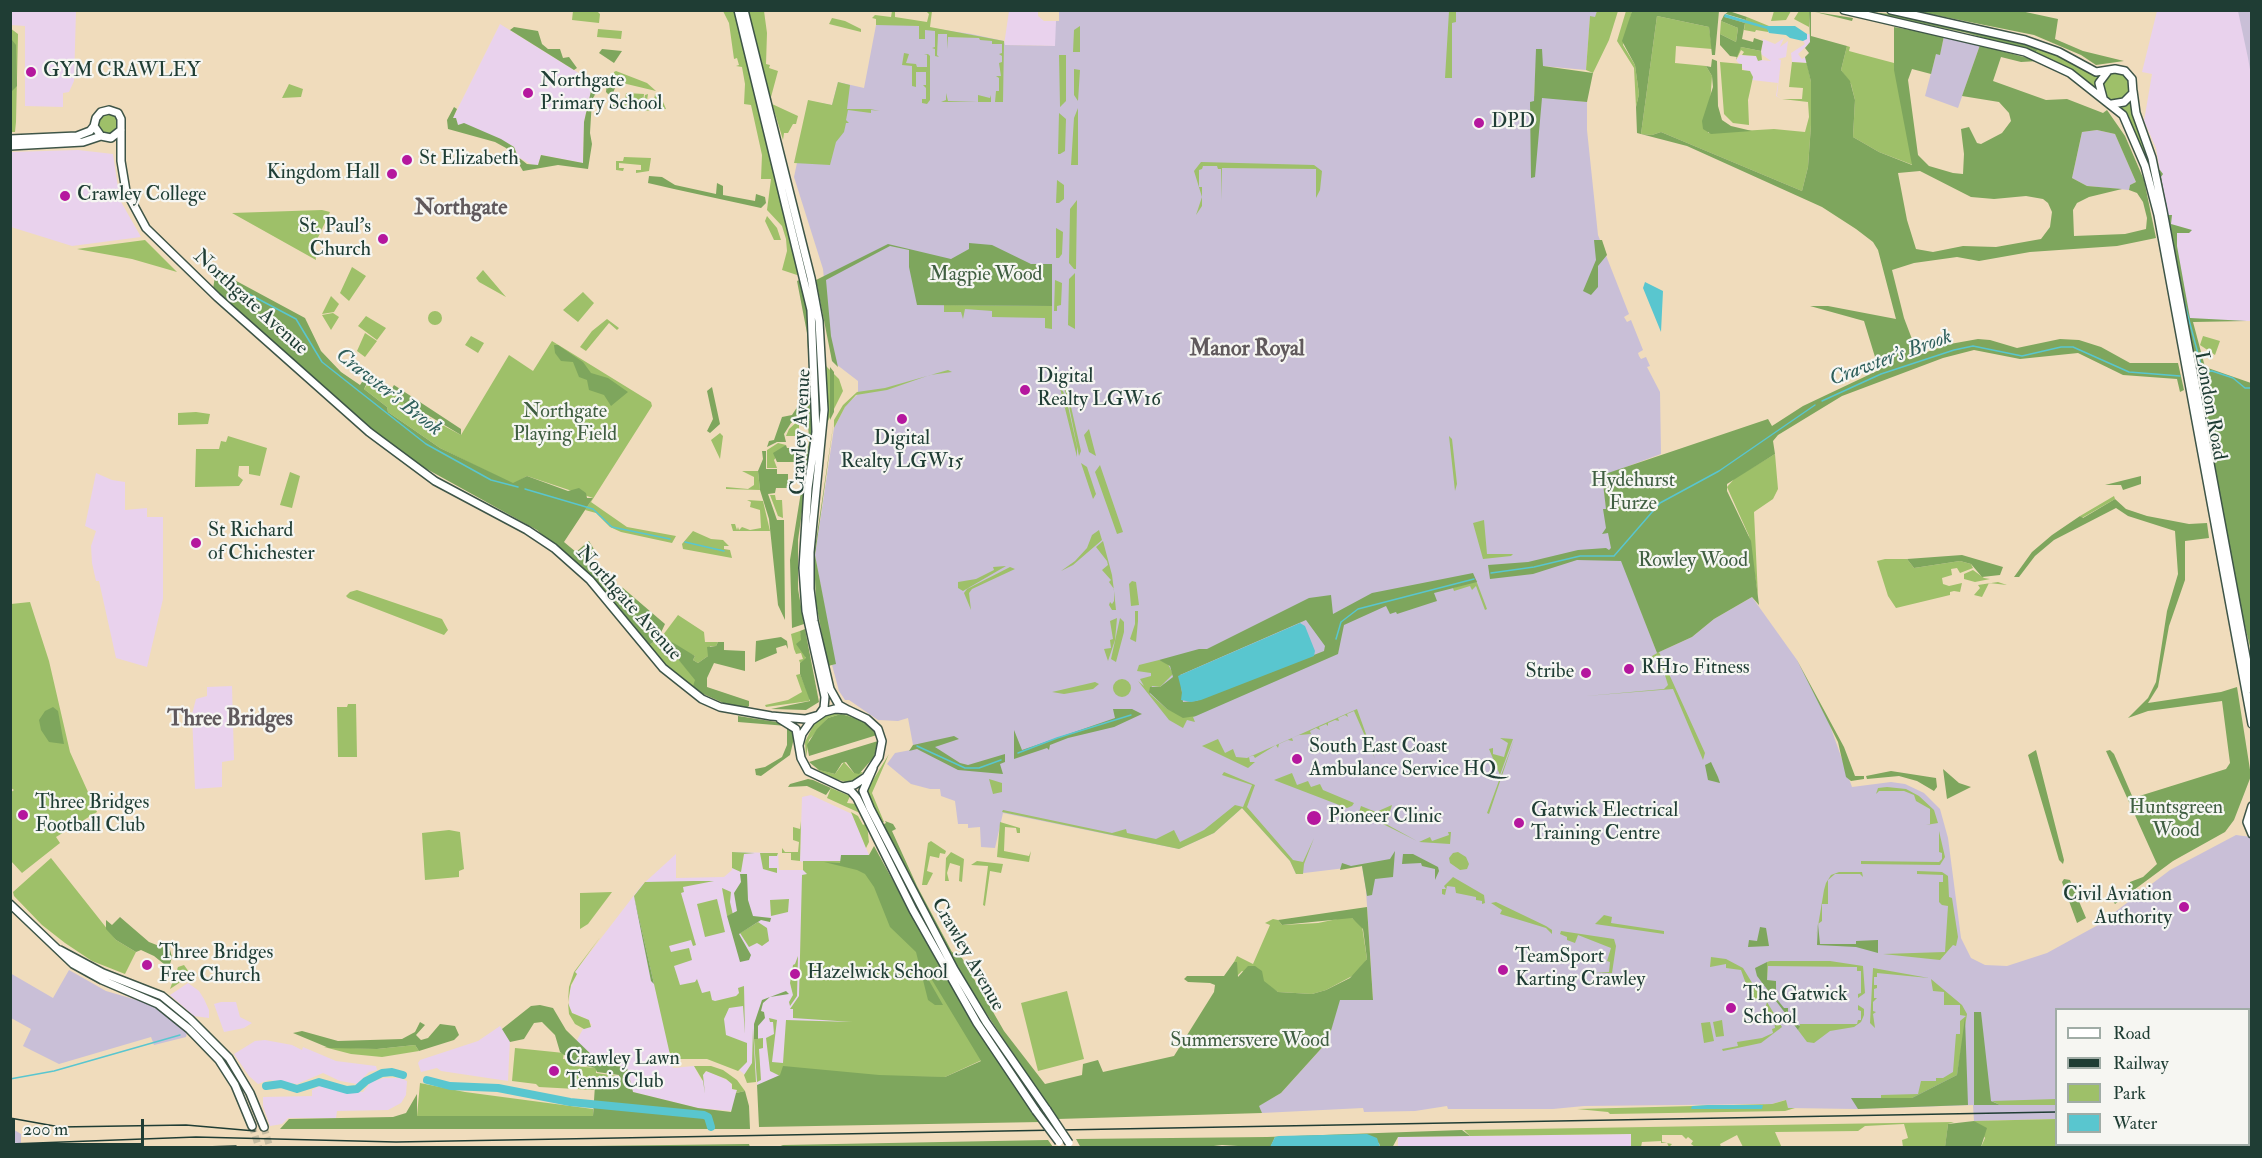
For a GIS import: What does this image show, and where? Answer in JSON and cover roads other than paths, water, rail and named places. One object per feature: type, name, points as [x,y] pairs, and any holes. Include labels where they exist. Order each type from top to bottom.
[{"type":"main road","name":"Crawley Avenue","points":[[738,10],[811,310],[816,432],[808,488],[803,568],[806,611],[825,697],[824,708],[819,715]]},
{"type":"main road","name":"Crawley Avenue","points":[[744,10],[812,278],[819,321],[824,410],[810,552],[810,589],[816,630],[830,689],[839,705],[848,710]]},
{"type":"main road","points":[[1844,10],[2025,52],[2067,71],[2110,104],[2124,102],[2133,91],[2132,79],[2129,74],[2120,69],[2096,72],[2054,50],[2018,38],[1891,10]]},
{"type":"main road","points":[[2103,98],[2100,83],[2110,70]]},
{"type":"main road","name":"London Road","points":[[2133,91],[2136,113],[2152,158],[2163,211],[2252,689]]},
{"type":"main road","name":"London Road","points":[[2110,104],[2120,110],[2127,123],[2153,195],[2252,724]]},
{"type":"main road","points":[[10,139],[77,136],[94,126],[98,114],[109,110],[118,113],[122,119],[121,130],[115,136],[83,142],[10,146]]},
{"type":"main road","points":[[94,126],[121,150]]},
{"type":"main road","name":"Northgate Avenue","points":[[121,130],[126,191],[146,228],[217,297],[360,425],[403,460],[435,481],[527,530],[555,548],[590,580],[663,668],[690,692],[720,707],[771,716],[805,718],[819,715]]},
{"type":"main road","points":[[833,709],[848,710],[867,719],[882,736],[882,748],[877,761],[858,783],[842,787],[808,771],[801,761],[799,746],[806,727],[819,715],[833,709]]},
{"type":"main road","name":"Northgate Avenue","points":[[771,716],[794,726],[799,746]]},
{"type":"main road","name":"Crawley Avenue","points":[[873,768],[863,791],[870,808],[954,969],[986,1022],[1047,1110],[1065,1145]]},
{"type":"main road","name":"Crawley Avenue","points":[[842,787],[855,795],[913,910],[977,1023],[1036,1111],[1065,1145]]},
{"type":"main road","points":[[2251,806],[2247,822],[2252,834]]},
{"type":"main road","points":[[10,904],[73,964],[92,975],[158,1004],[189,1029],[219,1060],[235,1085],[252,1126]]},
{"type":"main road","points":[[56,948],[95,969],[162,996],[190,1019],[229,1058],[250,1093],[264,1127]]},
{"type":"water","points":[[1725,14],[1765,26],[1795,26],[1807,34],[1807,39],[1803,41],[1786,35],[1769,33],[1767,29],[1724,17]]},
{"type":"water","points":[[1645,282],[1663,291],[1661,332],[1643,288]]},
{"type":"water","points":[[1300,623],[1305,626],[1315,651],[1314,656],[1201,700],[1191,702],[1181,700],[1182,692],[1178,676]]},
{"type":"water","points":[[1763,1105],[1762,1109],[1691,1109],[1692,1106]]},
{"type":"water","points":[[1367,1134],[1377,1138],[1380,1147],[1270,1147],[1275,1137],[1279,1136]]},
{"type":"waterway","points":[[2165,201],[2171,234]]},
{"type":"waterway","points":[[2172,239],[2174,250]]},
{"type":"waterway","name":"Crawter's Brook","points":[[228,283],[296,319],[322,362],[426,444],[491,480],[518,487]]},
{"type":"waterway","points":[[2181,290],[2201,365]]},
{"type":"waterway","name":"Crawter's Brook","points":[[1822,401],[1881,374],[1973,346],[2022,356],[2061,347],[2073,347],[2129,372],[2180,376]]},
{"type":"waterway","name":"Crawter's Brook","points":[[2197,372],[2212,371],[2233,378],[2245,388],[2252,388]]},
{"type":"waterway","name":"Crawter's Brook","points":[[1491,573],[1534,567],[1580,556],[1614,556],[1660,503],[1719,471],[1815,405]]},
{"type":"waterway","name":"Crawter's Brook","points":[[525,489],[593,509],[612,527],[670,539]]},
{"type":"waterway","name":"Crawter's Brook","points":[[685,542],[724,551]]},
{"type":"waterway","name":"Crawter's Brook","points":[[1336,639],[1341,622],[1358,609],[1474,579]]},
{"type":"waterway","name":"Crawter's Brook","points":[[1018,753],[1131,715]]},
{"type":"waterway","name":"Crawter's Brook","points":[[917,746],[965,768],[979,768],[1001,760]]},
{"type":"waterway","points":[[10,1079],[54,1071],[180,1035]]},
{"type":"waterway","points":[[266,1086],[281,1084],[297,1089],[319,1082],[347,1090],[357,1089],[366,1081],[382,1073],[392,1072],[403,1075]]},
{"type":"waterway","points":[[427,1080],[450,1086],[498,1088],[570,1102],[704,1115],[708,1117],[711,1127]]},
{"type":"tunnel","points":[[252,1126],[259,1148]]},
{"type":"tunnel","points":[[264,1127],[270,1148]]},
{"type":"railway","points":[[10,1144],[196,1137],[396,1142],[2055,1112]]},
{"type":"railway","points":[[10,1118],[60,1127],[186,1125],[255,1131]]},
{"type":"railway","points":[[173,1148],[236,1146]]},
{"type":"place","name":"GYM CRAWLEY","points":[[31,72]]},
{"type":"place","name":"Northgate Primary School","points":[[528,93]]},
{"type":"place","name":"DPD","points":[[1479,123]]},
{"type":"place","name":"St Elizabeth","points":[[407,160]]},
{"type":"place","name":"Kingdom Hall","points":[[392,174]]},
{"type":"place","name":"Crawley College","points":[[65,196]]},
{"type":"place","name":"St. Paul's Church","points":[[383,239]]},
{"type":"place","name":"Digital Realty LGW16","points":[[1025,390]]},
{"type":"place","name":"Digital Realty LGW15","points":[[902,419]]},
{"type":"place","name":"St Richard of Chichester","points":[[196,543]]},
{"type":"place","name":"RH10 Fitness","points":[[1629,669]]},
{"type":"place","name":"Stribe","points":[[1586,673]]},
{"type":"place","name":"South East Coast Ambulance Service HQ","points":[[1297,759]]},
{"type":"place","name":"Three Bridges Football Club","points":[[23,815]]},
{"type":"place","name":"Pioneer Clinic","points":[[1314,818]]},
{"type":"place","name":"Gatwick Electrical Training Centre","points":[[1519,823]]},
{"type":"place","name":"Civil Aviation Authority","points":[[2184,907]]},
{"type":"place","name":"Three Bridges Free Church","points":[[147,965]]},
{"type":"place","name":"TeamSport Karting Crawley","points":[[1503,970]]},
{"type":"place","name":"Hazelwick School","points":[[795,974]]},
{"type":"place","name":"The Gatwick School","points":[[1731,1008]]},
{"type":"place","name":"Crawley Lawn Tennis Club","points":[[554,1071]]},
{"type":"district","name":"Northgate","points":[[461,209]]},
{"type":"district","name":"Manor Royal","points":[[1247,350]]},
{"type":"district","name":"Three Bridges","points":[[230,720]]},
{"type":"park label","name":"Magpie Wood","points":[[986,276]]},
{"type":"park label","name":"Northgate Playing Field","points":[[565,424]]},
{"type":"park label","name":"Hydehurst Furze","points":[[1633,494]]},
{"type":"park label","name":"Rowley Wood","points":[[1693,562]]},
{"type":"park label","name":"Huntsgreen Wood","points":[[2176,820]]},
{"type":"park label","name":"Summersvere Wood","points":[[1250,1042]]}]
